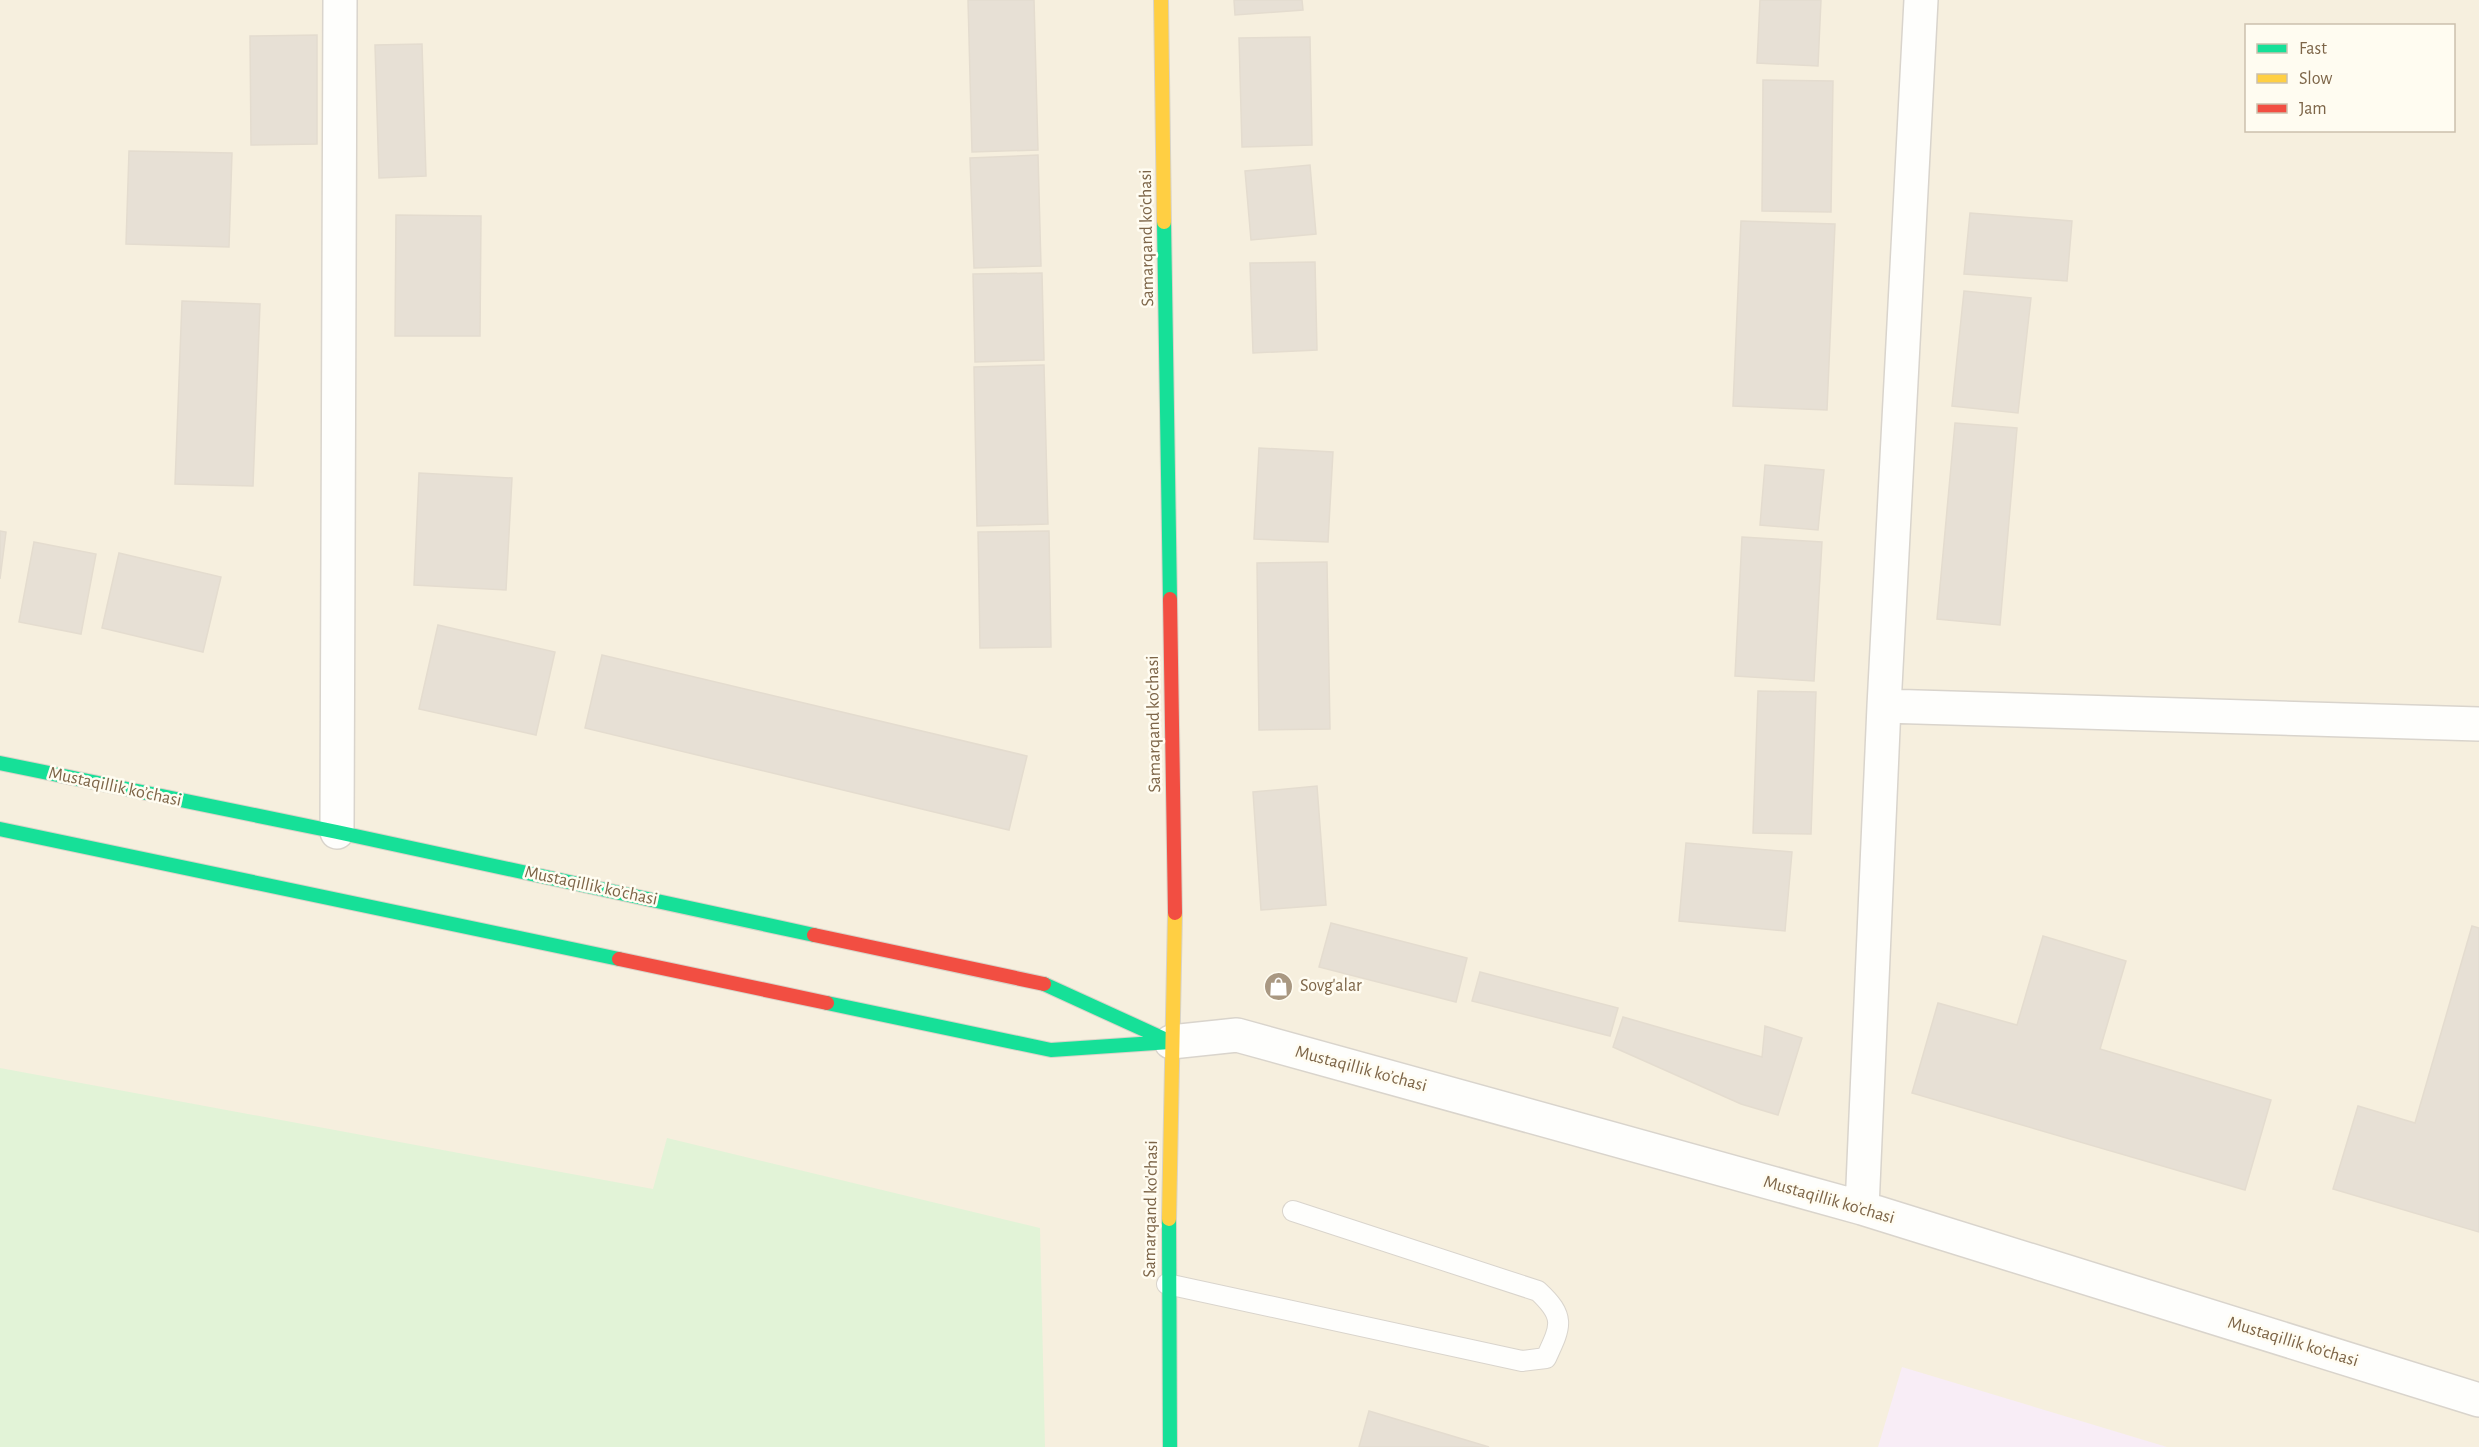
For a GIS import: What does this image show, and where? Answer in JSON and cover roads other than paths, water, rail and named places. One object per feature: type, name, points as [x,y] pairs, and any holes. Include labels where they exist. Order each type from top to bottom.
[{"type":"street","points":[[337,832],[340,0]]},
{"type":"street","name":"Samarqand ko'chasi","points":[[1161,0],[1175,940],[1167,1284],[1170,1447]]},
{"type":"street","points":[[1862,1208],[1884,706],[1921,0]]},
{"type":"street","points":[[1884,706],[2479,724]]},
{"type":"street","name":"Mustaqillik ko’chasi","points":[[0,763],[337,832],[1051,986],[1171,1042]]},
{"type":"street","name":"Mustaqillik ko’chasi","points":[[0,829],[1051,1050],[1237,1035],[1862,1208],[2479,1400]]},
{"type":"lane","points":[[1167,1284],[1522,1361],[1546,1358],[1559,1330],[1555,1307],[1538,1292],[1293,1211]]},
{"type":"place","name":"Sovg'alar","points":[[1279,986]]}]
